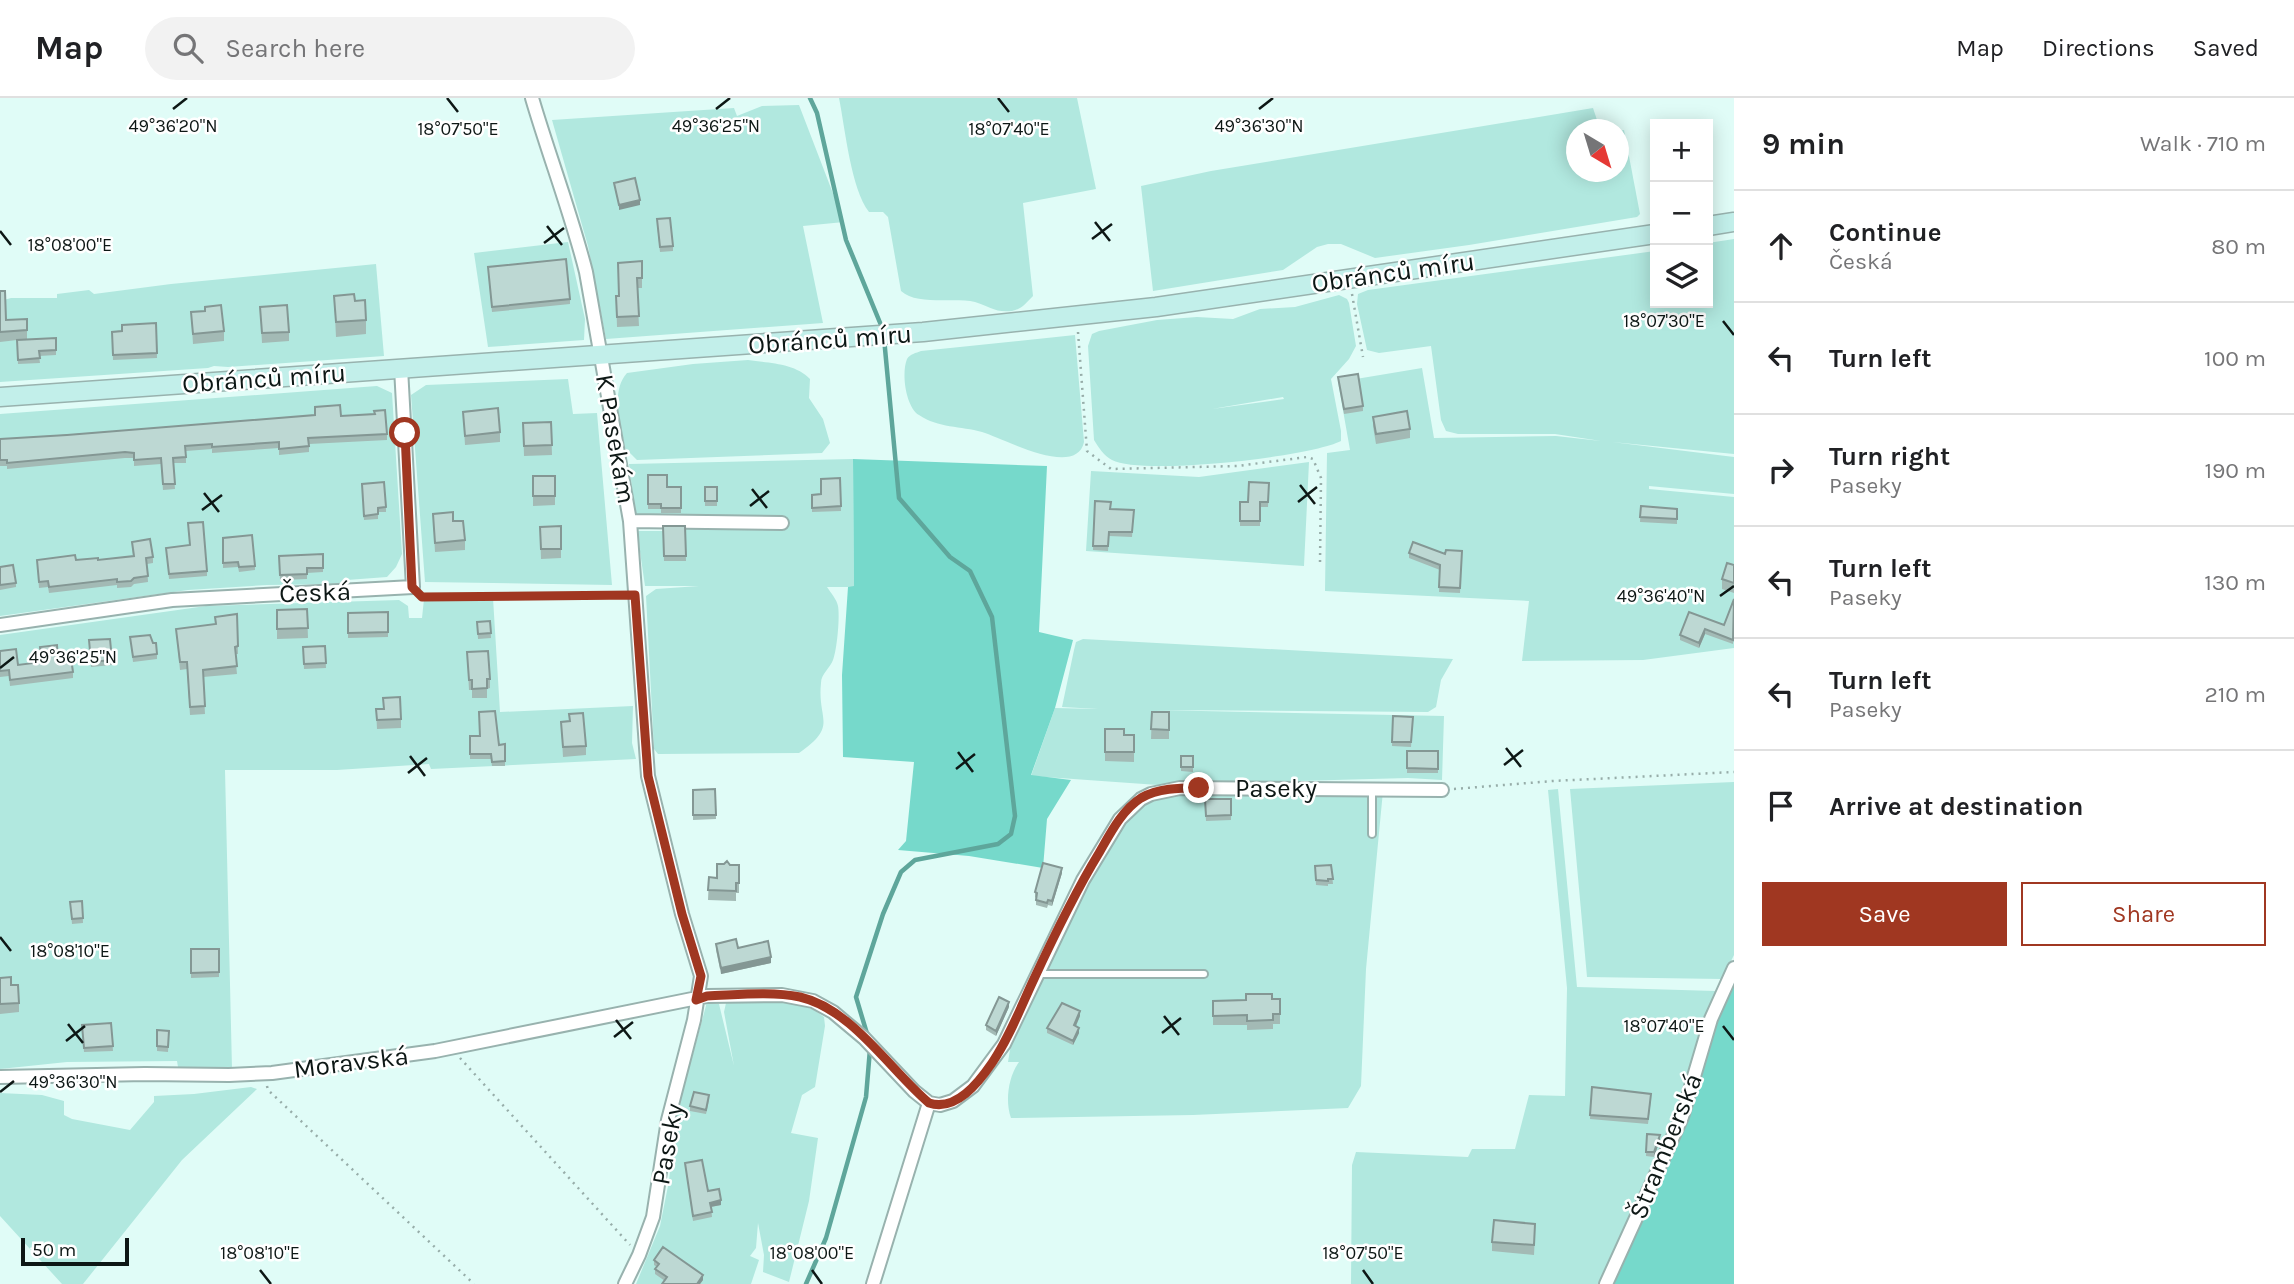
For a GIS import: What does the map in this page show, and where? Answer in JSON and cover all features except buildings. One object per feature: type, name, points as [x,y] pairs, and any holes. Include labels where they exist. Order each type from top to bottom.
[{"type":"main road","points":[[1713,225],[1734,222]]},
{"type":"main road","name":"Obránců míru","points":[[0,397],[844,339],[1076,316],[1650,235]]},
{"type":"street","name":"K Pasekám","points":[[532,98],[547,152],[577,236],[602,356],[630,522],[635,595]]},
{"type":"street","points":[[401,368],[412,587]]},
{"type":"street","name":"K Pasekám","points":[[630,522],[782,523]]},
{"type":"street","name":"Česká","points":[[0,625],[172,600],[412,587]]},
{"type":"street","name":"Paseky","points":[[625,1284],[639,1255],[657,1198],[668,1120],[688,1045],[701,976],[682,914],[648,776],[635,595]]},
{"type":"street","name":"Paseky","points":[[929,1103],[940,1105],[953,1101],[981,1077],[1003,1044],[1083,880],[1120,819],[1141,799],[1180,788],[1442,790]]},
{"type":"street","name":"Štramberská","points":[[1606,1284],[1682,1117],[1711,1019],[1734,968]]},
{"type":"street","points":[[696,1000],[719,995],[782,995],[813,1001],[832,1012],[864,1038],[914,1091],[929,1103],[873,1284]]},
{"type":"street","name":"Moravská","points":[[0,1077],[266,1073],[379,1060],[451,1048],[696,1000]]},
{"type":"lane","points":[[1371,834],[1372,789]]},
{"type":"lane","points":[[1036,974],[1204,974]]},
{"type":"path","points":[[1349,279],[1363,357]]},
{"type":"path","points":[[1076,316],[1087,451],[1111,469],[1237,466],[1307,457],[1313,459],[1321,478],[1320,563]]},
{"type":"path","points":[[412,587],[422,597],[635,595]]},
{"type":"path","points":[[1442,790],[1553,781],[1734,772]]},
{"type":"path","points":[[451,1048],[639,1255]]},
{"type":"path","points":[[266,1073],[268,1090],[474,1284]]},
{"type":"green space","points":[[839,98],[1077,98],[1096,189],[1023,203],[1033,296],[1024,305],[1012,311],[1001,311],[975,302],[917,298],[901,291],[888,217],[883,212],[869,212],[863,202],[853,174]]},
{"type":"green space","points":[[799,105],[844,222],[803,226],[823,323],[606,339],[588,246],[552,120],[734,108],[737,116],[762,106]]},
{"type":"green space","points":[[1593,108],[1597,119],[1566,119],[1566,182],[1629,182],[1629,156],[1640,214],[1637,217],[1469,245],[1375,258],[1341,244],[1328,244],[1317,247],[1283,270],[1153,291],[1141,186],[1211,171]]},
{"type":"green space","points":[[1734,239],[1734,454],[1612,442],[1734,457],[1734,494],[1649,486],[1649,489],[1734,497],[1734,648],[1643,660],[1522,661],[1529,601],[1325,591],[1327,453],[1350,450],[1338,382],[1422,368],[1434,438],[1556,436],[1601,441],[1555,434],[1458,434],[1446,431],[1441,420],[1431,346],[1379,353],[1367,350],[1357,304],[1358,294],[1368,290],[1650,252],[1650,308],[1713,308],[1713,242]]},
{"type":"green space","points":[[568,242],[585,319],[584,340],[488,347],[474,253]]},
{"type":"green space","points":[[376,264],[384,356],[0,382],[0,301],[11,298],[57,298],[57,294],[89,290],[94,294]]},
{"type":"green space","points":[[1339,295],[1349,303],[1356,346],[1349,359],[1331,379],[1341,441],[1296,453],[1226,463],[1189,465],[1129,464],[1112,460],[1100,449],[1094,440],[1088,346],[1092,334],[1157,320],[1197,317],[1233,319],[1260,309],[1295,307]],"holes":[[[1283,397],[1284,399],[1212,409]]]},
{"type":"green space","points":[[1075,335],[1084,442],[1078,452],[1068,457],[1038,453],[982,432],[934,422],[919,415],[908,398],[905,365],[913,354]]},
{"type":"green space","points":[[748,360],[789,367],[810,379],[809,398],[823,419],[830,443],[822,453],[637,460],[625,448],[618,399],[619,389],[627,373]]},
{"type":"green space","points":[[568,379],[573,414],[597,413],[612,585],[425,582],[411,395],[426,385]]},
{"type":"green space","points":[[377,386],[392,393],[402,554],[387,577],[347,580],[347,584],[188,590],[0,616],[0,414]]},
{"type":"green space","points":[[853,459],[854,587],[827,587],[834,596],[839,611],[836,649],[821,680],[824,722],[819,736],[799,753],[658,754],[654,749],[646,596],[656,589],[699,586],[645,586],[637,531],[696,527],[636,520],[629,464]]},
{"type":"green space","points":[[853,459],[1047,466],[1039,632],[1073,640],[1055,708],[1031,775],[1071,780],[1047,819],[1043,868],[969,856],[898,850],[906,841],[914,762],[843,757],[842,675],[848,587],[854,586]]},
{"type":"green space","points":[[1309,462],[1304,566],[1086,551],[1091,471],[1199,477]]},
{"type":"green space","points":[[493,598],[500,712],[633,706],[632,743],[636,759],[431,769],[429,764],[337,770],[225,770],[232,1069],[178,1067],[177,1061],[67,1062],[0,1069],[0,635],[206,606],[399,600],[408,606],[409,618],[422,618],[424,599]]},
{"type":"green space","points":[[1083,639],[1453,659],[1441,680],[1436,707],[1428,712],[1154,710],[1444,716],[1442,780],[1408,778],[1158,785],[1031,776],[1055,708],[1098,709],[1062,707],[1076,642]]},
{"type":"green space","points":[[1734,782],[1734,955],[1722,979],[1587,977],[1570,789]]},
{"type":"green space","points":[[1558,789],[1577,987],[1716,991],[1682,1101],[1646,1189],[1598,1284],[1351,1284],[1352,1165],[1356,1152],[1468,1157],[1472,1149],[1515,1149],[1529,1095],[1565,1096],[1567,988],[1548,790]]},
{"type":"green space","points":[[1383,791],[1366,969],[1361,1086],[1348,1108],[1193,1115],[1011,1118],[1009,1090],[1012,1075],[1019,1062],[1008,1062],[1011,1044],[1083,891],[1123,824],[1139,809],[1151,801],[1173,794]]},
{"type":"green space","points":[[1734,981],[1734,1284],[1614,1284],[1696,1093],[1716,1022]]},
{"type":"green space","points":[[758,1000],[792,1003],[809,1008],[824,1017],[825,1026],[815,1087],[802,1095],[791,1133],[818,1138],[809,1201],[789,1282],[763,1272],[764,1255],[758,1223],[756,1248],[750,1256],[759,1260],[751,1284],[636,1284],[660,1226],[669,1181],[675,1120],[707,1002],[719,1004],[734,1066],[724,1012],[726,1003]]},
{"type":"green space","points":[[251,1087],[257,1089],[182,1160],[83,1284],[62,1284],[0,1216],[0,1093],[42,1095],[64,1101],[64,1115],[72,1119],[130,1130],[154,1102],[154,1096]]},
{"type":"waterway","points":[[810,98],[817,113],[846,240],[883,330]]},
{"type":"waterway","points":[[868,1037],[856,997],[883,914],[901,872],[915,860],[998,844],[1011,834],[1015,816],[992,617],[970,571],[950,557],[899,498],[884,338]]},
{"type":"waterway","points":[[806,1284],[826,1238],[866,1097],[870,1049]]},
{"type":"route","points":[[405,433],[412,587],[422,597],[635,595],[645,758],[682,914],[701,976],[696,1000],[707,996],[782,995],[813,1001],[843,1020],[864,1038],[914,1091],[929,1103],[940,1105],[953,1101],[974,1086],[993,1062],[1083,880],[1120,819],[1131,806],[1151,794],[1180,788],[1199,788]]}]
